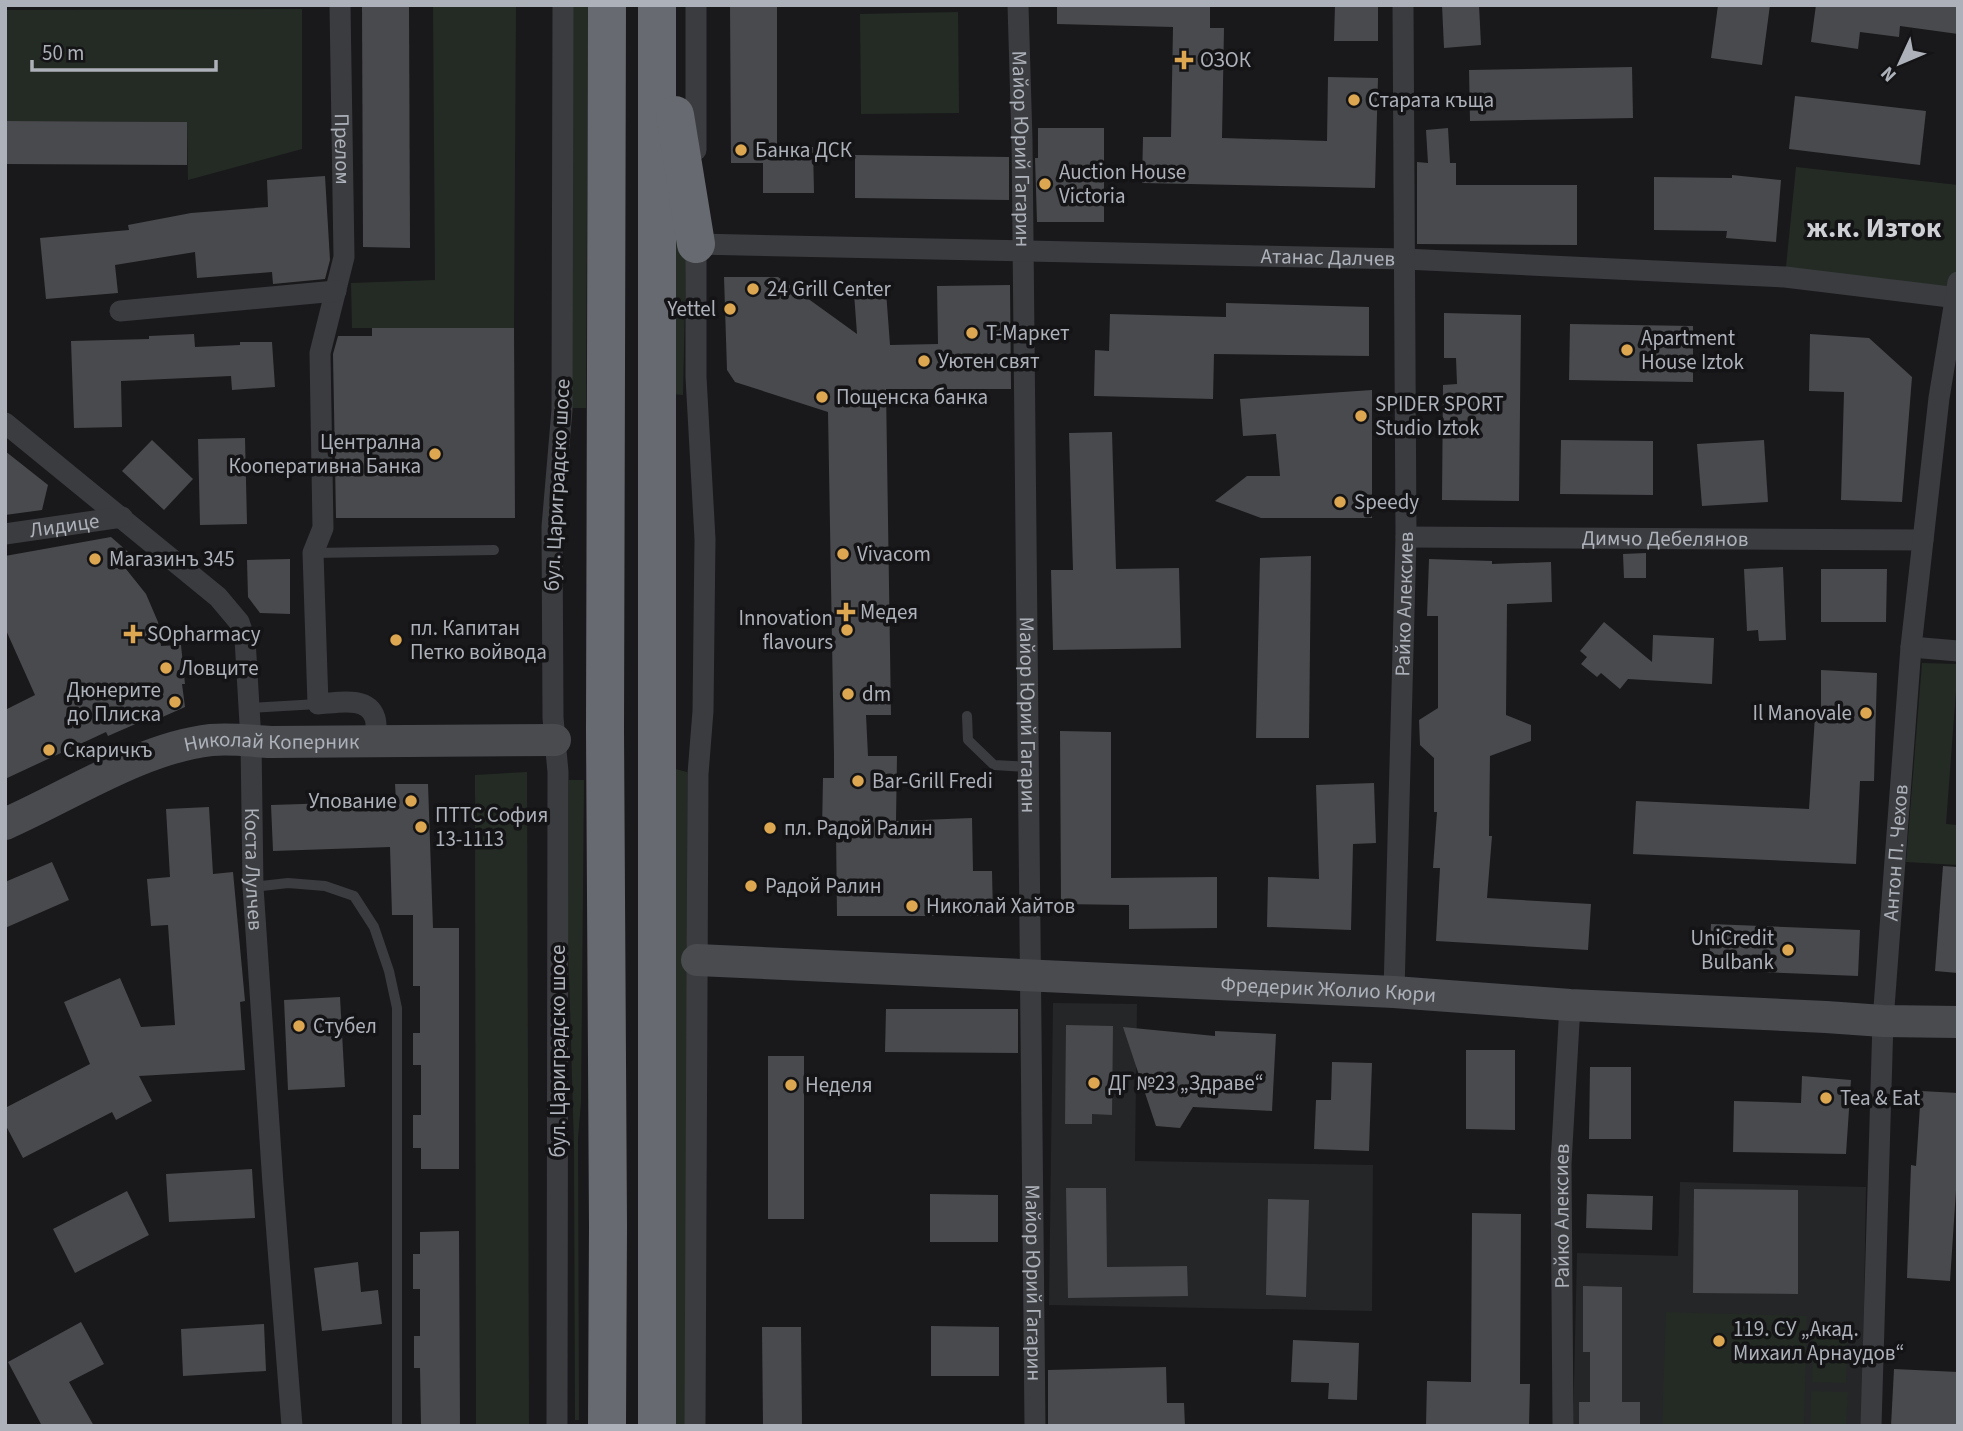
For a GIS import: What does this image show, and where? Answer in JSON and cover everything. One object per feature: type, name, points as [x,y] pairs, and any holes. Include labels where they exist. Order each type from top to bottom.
[{"type":"highway","name":"бул. Цариградско шосе","points":[[607,5],[607,1426]]},
{"type":"highway","points":[[657,5],[696,244]]},
{"type":"highway","points":[[657,5],[657,1426]]},
{"type":"highway","points":[[583,1426],[583,1289],[608,1226]]},
{"type":"street","name":"Прелом","points":[[313,553],[323,528],[320,353],[344,257],[340,5]]},
{"type":"street","name":"бул. Цариградско шосе","points":[[557,1426],[558,772],[553,718],[552,527],[562,410],[563,5]]},
{"type":"street","points":[[695,1426],[698,774],[703,711],[705,538],[696,377],[696,5]]},
{"type":"street","name":"Майор Юрий Гагарин","points":[[1018,5],[1023,139],[1035,1426]]},
{"type":"street","name":"Райко Алексиев","points":[[1394,992],[1406,537],[1403,5]]},
{"type":"street","name":"Атанас Далчев","points":[[696,244],[1405,259],[1786,277],[1957,292]]},
{"type":"street","points":[[120,312],[336,291]]},
{"type":"street","name":"Антон П. Чехов","points":[[1871,1426],[1883,1021],[1911,648],[1939,398],[1957,292]]},
{"type":"street","name":"Коста Лулчев","points":[[5,423],[218,597],[239,622],[245,639],[251,741],[253,887],[292,1426]]},
{"type":"street","name":"Лидице","points":[[5,534],[122,517]]},
{"type":"street","name":"Димчо Дебелянов","points":[[1406,537],[1923,540]]},
{"type":"street","points":[[313,553],[318,704],[359,702],[371,710],[375,718],[376,741]]},
{"type":"street","points":[[1911,648],[1958,651]]},
{"type":"street","name":"Николай Коперник","points":[[5,824],[106,775],[169,749],[213,740],[555,740]]},
{"type":"street","name":"Фредерик Жолио Кюри","points":[[697,960],[1394,992],[1570,1005],[1883,1021],[1958,1022]]},
{"type":"street","name":"Райко Алексиев","points":[[1563,1426],[1561,1164],[1570,1005]]},
{"type":"lane","points":[[313,553],[494,551]]},
{"type":"lane","points":[[248,708],[318,704]]},
{"type":"lane","points":[[967,716],[968,740],[994,765],[1029,767]]},
{"type":"lane","points":[[253,887],[288,883],[324,886],[354,896],[374,926],[389,971],[397,1007],[397,1426]]},
{"type":"shaded area","points":[[433,5],[516,5],[514,328],[352,328],[351,283],[435,280]]},
{"type":"shaded area","points":[[572,5],[588,5],[586,408],[571,408]]},
{"type":"shaded area","points":[[302,9],[302,149],[188,180],[187,122],[5,121],[5,10]]},
{"type":"shaded area","points":[[958,12],[959,113],[861,114],[860,14]]},
{"type":"shaded area","points":[[1796,167],[1958,185],[1958,282],[1955,298],[1785,277]]},
{"type":"shaded area","points":[[672,229],[686,257],[683,395],[671,394]]},
{"type":"shaded area","points":[[1922,663],[1958,664],[1946,824],[1958,825],[1958,865],[1906,862]]},
{"type":"shaded area","points":[[675,769],[687,772],[687,1426],[674,1426]]},
{"type":"shaded area","points":[[527,772],[529,1426],[476,1426],[475,775]]},
{"type":"shaded area","points":[[569,780],[584,780],[581,1102],[578,1138],[579,1420],[575,1420],[574,1147],[568,937]]},
{"type":"shaded area","name":"ДГ №23 „Здраве“","points":[[1053,1003],[1137,1004],[1135,1161],[1373,1165],[1372,1311],[1049,1305]]},
{"type":"shaded area","name":"119. СУ „Акад. Михаил Арнаудов“","points":[[1680,1182],[1866,1187],[1862,1426],[1573,1426],[1577,1253],[1678,1256]]},
{"type":"shaded area","points":[[1666,1312],[1807,1316],[1804,1426],[1662,1426]]},
{"type":"shaded area","points":[[1813,1333],[1848,1334],[1846,1383],[1812,1382]]},
{"type":"shaded area","points":[[1811,1391],[1848,1392],[1846,1426],[1810,1426]]},
{"type":"building","points":[[362,5],[409,5],[410,248],[363,247]]},
{"type":"building","points":[[730,5],[777,5],[777,147],[813,147],[814,193],[763,193],[763,163],[731,163]]},
{"type":"building","points":[[1057,5],[1210,5],[1210,28],[1224,28],[1222,138],[1327,141],[1328,77],[1378,78],[1375,188],[1142,183],[1143,137],[1171,137],[1173,27],[1057,24]]},
{"type":"building","points":[[1335,5],[1378,5],[1378,41],[1334,41]]},
{"type":"building","points":[[1442,5],[1479,5],[1481,45],[1444,48]]},
{"type":"building","points":[[1718,5],[1770,5],[1762,65],[1711,58]]},
{"type":"building","points":[[1816,5],[1958,5],[1958,34],[1900,26],[1899,37],[1860,32],[1858,49],[1811,42]]},
{"type":"building","points":[[1632,67],[1633,118],[1470,121],[1469,70]]},
{"type":"building","points":[[1795,96],[1926,111],[1920,165],[1789,149]]},
{"type":"building","points":[[5,121],[187,122],[187,165],[5,164]]},
{"type":"building","points":[[1038,128],[1104,128],[1104,222],[1037,222],[1035,158],[1038,158]]},
{"type":"building","points":[[1448,128],[1450,163],[1456,163],[1456,185],[1577,185],[1577,245],[1417,244],[1417,162],[1428,163],[1426,130]]},
{"type":"building","points":[[855,155],[1009,157],[1009,200],[855,198]]},
{"type":"building","points":[[1732,175],[1781,180],[1776,242],[1726,238],[1727,231],[1654,230],[1654,177],[1732,178]]},
{"type":"building","points":[[325,176],[330,260],[325,279],[273,284],[272,272],[197,278],[195,252],[115,265],[118,293],[46,299],[40,238],[129,230],[128,225],[191,213],[268,207],[267,180]]},
{"type":"building","points":[[724,277],[778,277],[857,334],[854,293],[886,291],[890,345],[938,344],[937,286],[1010,285],[1011,389],[886,389],[891,715],[866,715],[868,756],[897,756],[896,821],[972,818],[973,871],[992,871],[993,916],[837,916],[836,831],[822,831],[823,778],[834,778],[828,412],[735,382],[727,370]]},
{"type":"building","points":[[1226,303],[1369,307],[1369,356],[1214,354],[1213,399],[1094,396],[1095,350],[1109,351],[1110,314],[1226,317]]},
{"type":"building","points":[[1444,313],[1521,315],[1519,501],[1442,500],[1443,385],[1457,384],[1456,358],[1444,358]]},
{"type":"building","points":[[1570,324],[1693,326],[1693,382],[1569,380]]},
{"type":"building","points":[[372,328],[514,328],[515,518],[336,518],[333,354],[338,336],[372,336]]},
{"type":"building","points":[[194,334],[195,347],[272,342],[275,387],[232,390],[231,376],[121,381],[122,427],[74,428],[71,341],[149,339],[149,336]]},
{"type":"building","points":[[1810,334],[1869,338],[1912,377],[1902,502],[1841,500],[1844,392],[1809,391]]},
{"type":"building","points":[[1372,390],[1372,518],[1261,518],[1215,501],[1247,476],[1280,476],[1276,434],[1243,436],[1240,399]]},
{"type":"building","points":[[1112,432],[1116,569],[1179,568],[1181,648],[1053,650],[1051,570],[1073,570],[1069,433]]},
{"type":"building","points":[[245,438],[247,524],[200,525],[198,439]]},
{"type":"building","points":[[152,440],[193,479],[164,510],[122,471]]},
{"type":"building","points":[[1561,440],[1653,441],[1653,495],[1560,494]]},
{"type":"building","points":[[1764,440],[1768,502],[1702,506],[1697,444]]},
{"type":"building","points":[[5,451],[48,485],[42,510],[5,515]]},
{"type":"building","points":[[111,537],[135,558],[126,569],[146,594],[158,622],[161,646],[181,645],[185,707],[149,723],[147,719],[108,736],[106,732],[5,779],[5,710],[35,695],[5,628],[5,556]]},
{"type":"building","points":[[1646,553],[1646,578],[1624,578],[1623,554]]},
{"type":"building","points":[[1311,556],[1309,738],[1256,738],[1260,558]]},
{"type":"building","points":[[290,559],[290,614],[260,613],[248,597],[247,560]]},
{"type":"building","points":[[1429,559],[1492,561],[1492,564],[1551,562],[1552,602],[1507,604],[1506,715],[1531,725],[1531,741],[1490,756],[1489,836],[1492,836],[1487,898],[1591,904],[1588,950],[1436,941],[1440,868],[1433,868],[1437,812],[1434,812],[1434,758],[1420,745],[1419,720],[1438,708],[1438,616],[1427,616]]},
{"type":"building","points":[[1783,567],[1786,640],[1759,641],[1758,630],[1747,631],[1744,569]]},
{"type":"building","points":[[1821,569],[1887,569],[1886,622],[1821,622]]},
{"type":"building","points":[[1604,622],[1652,662],[1653,635],[1714,638],[1712,684],[1628,679],[1620,689],[1601,673],[1597,677],[1581,664],[1587,657],[1580,651]]},
{"type":"building","points":[[1821,670],[1877,673],[1874,781],[1860,781],[1856,864],[1633,854],[1636,801],[1809,809],[1815,716],[1821,716]]},
{"type":"building","points":[[1060,731],[1111,732],[1111,878],[1217,877],[1217,928],[1129,929],[1129,905],[1061,904]]},
{"type":"building","points":[[1374,783],[1376,843],[1353,844],[1351,930],[1267,927],[1268,877],[1319,879],[1316,785]]},
{"type":"building","points":[[395,784],[428,784],[433,928],[459,928],[459,1169],[421,1169],[421,1148],[413,1148],[413,1115],[421,1115],[421,1065],[413,1065],[413,1033],[420,1033],[420,986],[413,986],[413,915],[392,915],[390,847],[273,851],[271,805],[396,801]]},
{"type":"building","points":[[209,807],[213,874],[233,872],[245,1001],[240,1002],[245,1070],[139,1076],[152,1101],[116,1120],[112,1112],[23,1158],[5,1124],[5,1108],[90,1064],[64,1002],[120,978],[141,1027],[175,1025],[168,925],[151,926],[147,879],[170,877],[166,809]]},
{"type":"building","points":[[52,862],[69,900],[5,928],[5,882]]},
{"type":"building","points":[[1943,866],[1958,867],[1958,973],[1935,971]]},
{"type":"building","points":[[1711,924],[1860,930],[1858,976],[1709,970]]},
{"type":"building","points":[[340,997],[345,1087],[288,1090],[284,1000]]},
{"type":"building","points":[[886,1009],[1018,1009],[1018,1053],[885,1052]]},
{"type":"building","points":[[1066,1025],[1113,1026],[1112,1115],[1092,1114],[1092,1124],[1065,1124]]},
{"type":"building","points":[[1123,1027],[1215,1036],[1215,1031],[1276,1034],[1272,1111],[1193,1107],[1180,1128],[1156,1126]]},
{"type":"building","points":[[1466,1050],[1515,1050],[1515,1130],[1466,1129]]},
{"type":"building","points":[[768,1056],[804,1056],[804,1219],[768,1219]]},
{"type":"building","points":[[1332,1062],[1372,1063],[1369,1151],[1314,1149],[1316,1100],[1331,1100]]},
{"type":"building","points":[[1590,1067],[1631,1067],[1631,1139],[1589,1139]]},
{"type":"building","points":[[1802,1076],[1851,1080],[1846,1154],[1733,1152],[1734,1101],[1801,1103]]},
{"type":"building","points":[[1921,1091],[1958,1093],[1958,1160],[1950,1281],[1907,1278],[1911,1165],[1916,1166]]},
{"type":"building","points":[[252,1169],[255,1218],[169,1222],[166,1174]]},
{"type":"building","points":[[1066,1188],[1106,1188],[1107,1267],[1187,1266],[1188,1296],[1068,1298]]},
{"type":"building","points":[[1694,1189],[1798,1190],[1798,1294],[1693,1293]]},
{"type":"building","points":[[127,1191],[149,1235],[75,1273],[53,1229]]},
{"type":"building","points":[[930,1194],[998,1195],[998,1242],[930,1242]]},
{"type":"building","points":[[1587,1194],[1653,1196],[1652,1230],[1586,1228]]},
{"type":"building","points":[[1268,1199],[1309,1200],[1306,1297],[1266,1295]]},
{"type":"building","points":[[1472,1213],[1521,1214],[1520,1384],[1530,1384],[1529,1426],[1426,1426],[1427,1381],[1471,1382]]},
{"type":"building","points":[[459,1231],[460,1426],[421,1426],[420,1368],[414,1368],[414,1336],[420,1336],[420,1289],[413,1289],[413,1254],[420,1254],[420,1232]]},
{"type":"building","points":[[358,1262],[361,1292],[378,1290],[382,1324],[322,1331],[314,1268]]},
{"type":"building","points":[[1583,1286],[1622,1287],[1622,1402],[1640,1402],[1640,1426],[1579,1426],[1579,1402],[1590,1402],[1590,1352],[1583,1352]]},
{"type":"building","points":[[81,1322],[104,1364],[69,1382],[94,1426],[42,1426],[8,1362]]},
{"type":"building","points":[[264,1324],[266,1371],[183,1376],[181,1329]]},
{"type":"building","points":[[931,1326],[999,1327],[999,1376],[931,1376]]},
{"type":"building","points":[[762,1327],[801,1327],[802,1426],[763,1426]]},
{"type":"building","points":[[1293,1340],[1359,1343],[1357,1400],[1328,1399],[1329,1383],[1291,1382]]},
{"type":"building","points":[[1166,1367],[1167,1403],[1184,1403],[1185,1426],[1048,1426],[1048,1370]]},
{"type":"building","points":[[1894,1369],[1958,1372],[1958,1426],[1891,1426]]},
{"type":"place","name":"ОЗОК","points":[[1184,60]]},
{"type":"place","name":"Старата къща","points":[[1354,100]]},
{"type":"place","name":"Банка ДСК","points":[[741,150]]},
{"type":"place","name":"Auction House Victoria","points":[[1045,184]]},
{"type":"place","name":"24 Grill Center","points":[[753,289]]},
{"type":"place","name":"Yettel","points":[[730,309]]},
{"type":"place","name":"Т-Маркет","points":[[972,333]]},
{"type":"place","name":"Apartment House Iztok","points":[[1627,350]]},
{"type":"place","name":"Уютен свят","points":[[924,361]]},
{"type":"place","name":"Пощенска банка","points":[[822,397]]},
{"type":"place","name":"SPIDER SPORT Studio Iztok","points":[[1361,416]]},
{"type":"place","name":"Централна Кооперативна Банка","points":[[435,454]]},
{"type":"place","name":"Speedy","points":[[1340,502]]},
{"type":"place","name":"Vivacom","points":[[843,554]]},
{"type":"place","name":"Магазинъ 345","points":[[95,559]]},
{"type":"place","name":"Медея","points":[[846,612]]},
{"type":"place","name":"Innovation flavours","points":[[847,630]]},
{"type":"place","name":"SOpharmacy","points":[[133,634]]},
{"type":"place","name":"пл. Капитан Петко войвода","points":[[396,640]]},
{"type":"place","name":"Ловците","points":[[166,668]]},
{"type":"place","name":"dm","points":[[848,694]]},
{"type":"place","name":"Дюнерите до Плиска","points":[[175,702]]},
{"type":"place","name":"Il Manovale","points":[[1866,713]]},
{"type":"place","name":"Скаричкъ","points":[[49,750]]},
{"type":"place","name":"Bar-Grill Fredi","points":[[858,781]]},
{"type":"place","name":"Упование","points":[[411,801]]},
{"type":"place","name":"ПТТС София 13-1113","points":[[421,827]]},
{"type":"place","name":"пл. Радой Ралин","points":[[770,828]]},
{"type":"place","name":"Радой Ралин","points":[[751,886]]},
{"type":"place","name":"Николай Хайтов","points":[[912,906]]},
{"type":"place","name":"UniCredit Bulbank","points":[[1788,950]]},
{"type":"place","name":"Стубел","points":[[299,1026]]},
{"type":"place","name":"ДГ №23 „Здраве“","points":[[1094,1083]]},
{"type":"place","name":"Неделя","points":[[791,1085]]},
{"type":"place","name":"Tea & Eat","points":[[1826,1098]]},
{"type":"place","name":"119. СУ „Акад. Михаил Арнаудов“","points":[[1719,1341]]},
{"type":"district","name":"ж.к. Изток","points":[[1874,227]]}]
